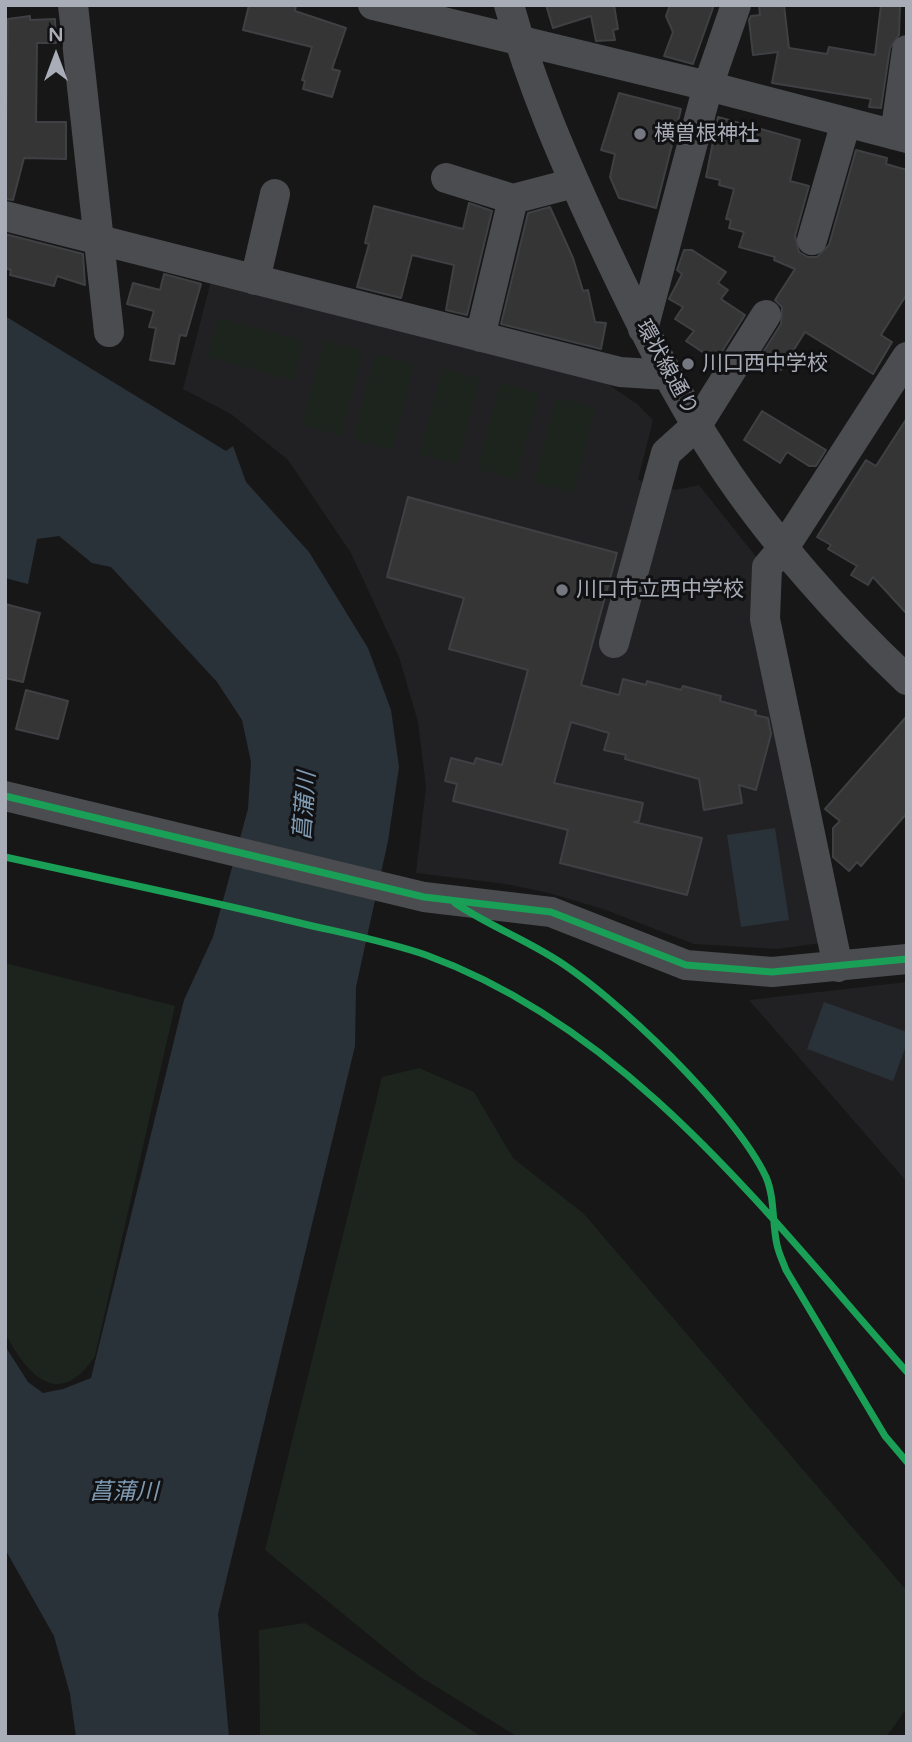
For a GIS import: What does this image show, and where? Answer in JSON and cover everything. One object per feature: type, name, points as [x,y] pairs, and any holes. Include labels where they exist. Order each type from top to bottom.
[{"type":"street","points":[[73,5],[109,331]]},
{"type":"street","points":[[373,5],[708,86],[901,137],[907,50]]},
{"type":"street","name":"環状線通り","points":[[509,5],[519,42],[574,183],[667,375],[721,464],[785,547],[907,680]]},
{"type":"street","points":[[643,329],[708,86],[736,5]]},
{"type":"street","points":[[812,240],[846,122]]},
{"type":"street","points":[[446,178],[513,199],[574,183]]},
{"type":"street","points":[[255,280],[275,194]]},
{"type":"street","points":[[480,337],[513,199]]},
{"type":"street","points":[[5,216],[620,372],[667,375]]},
{"type":"street","points":[[614,643],[666,453],[697,425],[766,315]]},
{"type":"street","points":[[838,967],[765,619],[767,567],[785,547],[907,357]]},
{"type":"street","points":[[5,796],[424,897],[551,912],[686,965],[772,972],[907,959]]},
{"type":"shaded area","name":"川口市立西中学校","points":[[211,281],[599,378],[637,404],[653,420],[638,480],[675,490],[699,485],[757,558],[821,943],[777,949],[694,944],[603,909],[549,893],[506,884],[416,873],[426,787],[418,722],[399,657],[351,553],[288,460],[231,414],[183,389]]},
{"type":"shaded area","points":[[218,318],[304,341],[293,380],[207,357]]},
{"type":"shaded area","points":[[324,340],[363,350],[341,436],[302,425]]},
{"type":"shaded area","points":[[375,354],[414,364],[392,450],[353,439]]},
{"type":"shaded area","points":[[442,369],[480,378],[458,464],[419,454]]},
{"type":"shaded area","points":[[500,383],[539,393],[516,479],[477,469]]},
{"type":"shaded area","points":[[556,397],[595,408],[573,493],[534,483]]},
{"type":"shaded area","points":[[5,963],[175,1006],[95,1356],[82,1373],[69,1382],[57,1384],[45,1381],[34,1373],[23,1362],[5,1333]]},
{"type":"shaded area","points":[[907,982],[907,1182],[749,1000]]},
{"type":"shaded area","points":[[419,1068],[474,1092],[513,1158],[584,1214],[907,1591],[907,1708],[886,1737],[518,1737],[419,1676],[265,1550],[382,1077]]},
{"type":"shaded area","points":[[305,1623],[482,1737],[260,1737],[259,1630]]},
{"type":"water","name":"菖蒲川","points":[[5,316],[226,451],[233,446],[246,482],[309,552],[368,648],[391,710],[399,767],[388,841],[356,987],[355,1046],[218,1614],[229,1737],[76,1737],[70,1694],[54,1636],[5,1549],[5,1346],[28,1382],[43,1393],[63,1389],[91,1378],[184,1000],[213,937],[248,809],[251,762],[242,720],[217,682],[111,567],[92,563],[59,536],[37,539],[28,584],[5,578]]},
{"type":"water","points":[[775,828],[789,920],[741,927],[727,835]]},
{"type":"water","points":[[824,1002],[907,1032],[907,1043],[893,1081],[807,1049]]},
{"type":"building","points":[[249,5],[296,5],[295,11],[346,28],[332,69],[340,71],[332,97],[303,89],[305,81],[302,80],[312,47],[243,30]]},
{"type":"building","points":[[546,5],[614,5],[618,29],[613,30],[615,40],[596,41],[591,16],[553,28]]},
{"type":"building","points":[[670,5],[714,5],[693,64],[664,56],[673,32],[666,16]]},
{"type":"building","points":[[759,5],[784,5],[789,48],[827,54],[829,47],[875,55],[881,5],[900,5],[899,35],[890,48],[881,108],[869,107],[871,99],[772,83],[778,52],[753,55],[749,20],[751,16],[760,15]]},
{"type":"building","points":[[30,16],[30,20],[55,19],[56,43],[37,43],[36,122],[66,122],[66,159],[24,158],[13,200],[5,199],[8,19]]},
{"type":"building","points":[[619,93],[681,109],[656,208],[619,198],[610,177],[615,154],[601,150]]},
{"type":"building","points":[[718,117],[800,140],[790,181],[809,186],[795,236],[799,252],[808,257],[817,257],[829,245],[856,150],[887,158],[886,164],[907,170],[907,294],[881,335],[892,342],[873,374],[805,332],[781,370],[760,357],[781,324],[782,307],[775,300],[795,269],[774,260],[775,257],[739,247],[744,232],[729,228],[731,220],[726,219],[734,189],[719,185],[720,180],[706,177]]},
{"type":"building","points":[[469,203],[492,211],[467,315],[446,310],[454,265],[412,255],[401,298],[357,287],[369,244],[365,243],[374,206],[463,229]]},
{"type":"building","points":[[550,207],[573,258],[583,291],[588,290],[595,322],[606,323],[601,349],[501,324],[528,213]]},
{"type":"building","points":[[5,234],[83,254],[85,285],[57,276],[54,286],[10,275],[11,270],[5,268]]},
{"type":"building","points":[[684,250],[692,250],[726,272],[718,283],[728,290],[721,299],[745,315],[716,361],[686,341],[694,331],[675,319],[683,307],[669,299],[682,274],[677,270]]},
{"type":"building","points":[[164,274],[201,284],[186,336],[180,335],[174,364],[150,360],[156,328],[149,327],[154,311],[127,304],[133,283],[160,290]]},
{"type":"building","points":[[762,411],[826,450],[816,466],[809,466],[787,452],[780,463],[744,440]]},
{"type":"building","points":[[907,418],[907,614],[873,577],[868,585],[851,575],[857,566],[828,549],[831,545],[817,537],[866,460],[876,466]]},
{"type":"building","points":[[408,497],[617,553],[581,685],[619,695],[623,679],[646,685],[647,681],[681,690],[683,686],[721,696],[720,701],[756,711],[755,715],[768,718],[771,734],[756,790],[739,785],[742,803],[704,810],[699,779],[625,759],[626,755],[604,750],[609,733],[571,722],[554,783],[643,803],[639,821],[634,822],[702,838],[687,895],[560,863],[568,830],[453,801],[457,784],[445,781],[451,758],[474,764],[476,758],[502,765],[528,670],[449,649],[464,598],[387,577]]},
{"type":"building","points":[[5,604],[40,613],[23,682],[5,678]]},
{"type":"building","points":[[26,690],[68,701],[58,739],[16,729]]},
{"type":"building","points":[[907,716],[907,813],[861,866],[857,862],[849,871],[833,857],[833,828],[840,821],[825,809]]},
{"type":"cycle path","points":[[5,796],[424,897],[551,912],[686,965],[772,972],[907,959]]},
{"type":"cycle path","points":[[5,857],[395,945],[426,955],[500,988],[568,1029],[631,1078],[691,1133],[748,1191],[907,1372]]},
{"type":"cycle path","points":[[455,903],[552,957],[608,998],[671,1056],[728,1120],[766,1177],[771,1193],[775,1237],[786,1270],[885,1436],[907,1462]]},
{"type":"place","name":"横曽根神社","points":[[640,134]]},
{"type":"place","name":"川口西中学校","points":[[688,364]]},
{"type":"place","name":"川口市立西中学校","points":[[562,590]]}]
